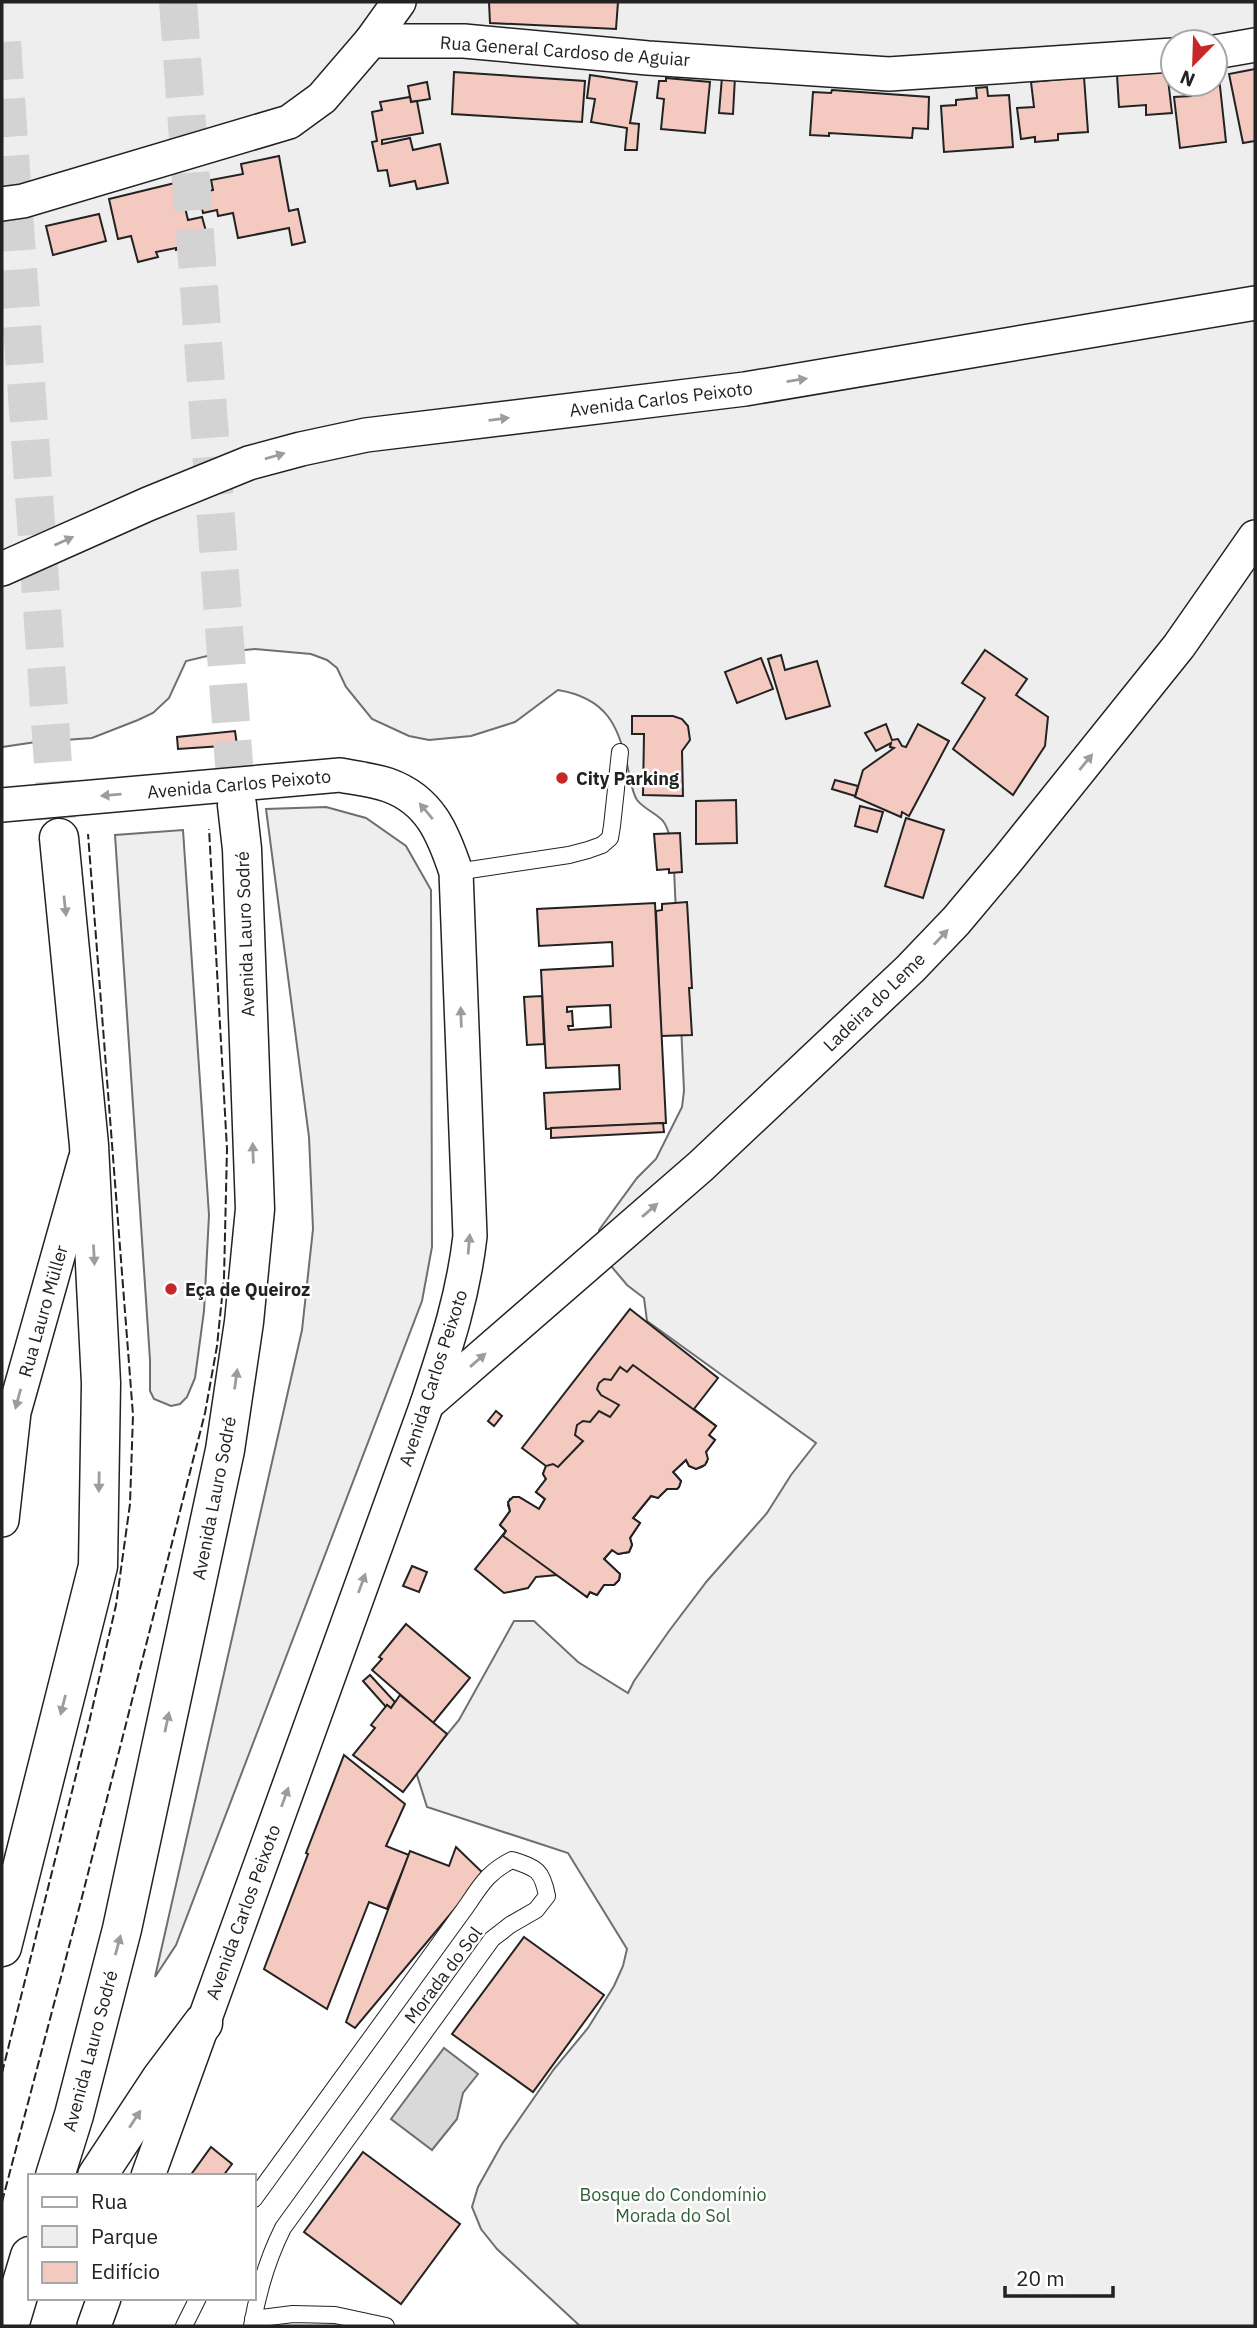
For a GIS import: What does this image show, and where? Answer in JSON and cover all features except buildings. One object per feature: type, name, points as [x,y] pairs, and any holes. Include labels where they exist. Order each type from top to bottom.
[{"type":"highway","name":"Avenida Lauro Sodré","points":[[56,2174],[74,2115],[131,1888],[225,1450],[244,1322],[255,1209],[242,849],[237,805]]},
{"type":"highway","points":[[2,1947],[98,1566],[101,1384],[89,1145],[59,838]]},
{"type":"highway","points":[[98,2174],[161,2079],[203,2023]]},
{"type":"highway","points":[[18,2304],[28,2264]]},
{"type":"street","points":[[2,204],[48,194],[289,122],[321,98],[372,41],[399,2]]},
{"type":"street","name":"Rua General Cardoso de Aguiar","points":[[372,41],[464,41],[648,58],[889,74],[1159,56]]},
{"type":"street","points":[[1229,50],[1255,45]]},
{"type":"street","name":"Avenida Carlos Peixoto","points":[[2,569],[148,504],[249,463],[327,443],[366,435],[745,389],[1255,303]]},
{"type":"street","name":"Ladeira do Leme","points":[[427,1404],[701,1167],[910,970],[1008,859],[1179,646],[1255,537]]},
{"type":"street","name":"Avenida Carlos Peixoto","points":[[2,805],[340,775],[387,785],[417,800],[437,824],[456,872],[470,1236],[456,1316],[427,1404],[149,2174]]},
{"type":"street","name":"Rua Lauro Müller","points":[[2,1520],[15,1412],[89,1145]]},
{"type":"street","points":[[94,2326],[103,2300]]},
{"type":"lane","points":[[456,872],[569,855],[602,845],[610,838],[620,751]]},
{"type":"lane","name":"Morada do Sol","points":[[252,2322],[259,2285],[283,2228],[492,1939],[536,1910],[547,1896],[544,1882],[535,1868],[512,1860],[494,1869],[482,1882],[256,2196]]},
{"type":"lane","points":[[184,2326],[197,2300]]},
{"type":"lane","points":[[252,2322],[293,2314],[335,2315],[386,2326]]},
{"type":"green space","name":"Bosque do Condomínio Morada do Sol","points":[[2,2],[1255,2],[1255,2326],[580,2326],[497,2249],[481,2229],[472,2207],[478,2187],[502,2144],[554,2069],[588,2028],[614,1986],[627,1949],[568,1853],[427,1807],[416,1772],[459,1720],[514,1621],[534,1621],[578,1662],[628,1693],[669,1631],[707,1581],[767,1513],[791,1475],[816,1443],[647,1321],[644,1298],[627,1285],[601,1254],[599,1230],[637,1178],[656,1159],[682,1107],[684,1091],[674,869],[668,832],[663,821],[637,800],[615,727],[599,707],[588,700],[558,690],[515,722],[471,736],[429,740],[409,736],[372,719],[346,687],[337,668],[327,660],[311,654],[255,649],[224,652],[186,661],[169,698],[153,713],[92,738],[2,747]]},
{"type":"green space","points":[[326,807],[366,818],[406,846],[431,890],[432,1247],[422,1301],[176,1945],[155,1977],[302,1330],[313,1229],[309,1137],[266,809]]},
{"type":"green space","points":[[183,830],[209,1215],[204,1311],[195,1378],[187,1397],[180,1404],[171,1406],[154,1399],[150,1391],[115,835]]},
{"type":"shaded area","points":[[444,2048],[478,2074],[463,2093],[457,2119],[432,2150],[391,2119]]},
{"type":"tunnel","points":[[178,2],[237,805]]},
{"type":"tunnel","points":[[2,42],[58,835]]},
{"type":"fence","points":[[2,2202],[205,1413],[217,1346],[224,1278],[227,1149],[209,829]]},
{"type":"fence","points":[[2,2073],[116,1605],[130,1504],[133,1415],[88,834]]},
{"type":"place","name":"City Parking","points":[[562,778]]},
{"type":"place","name":"Eça de Queiroz","points":[[171,1289]]}]
